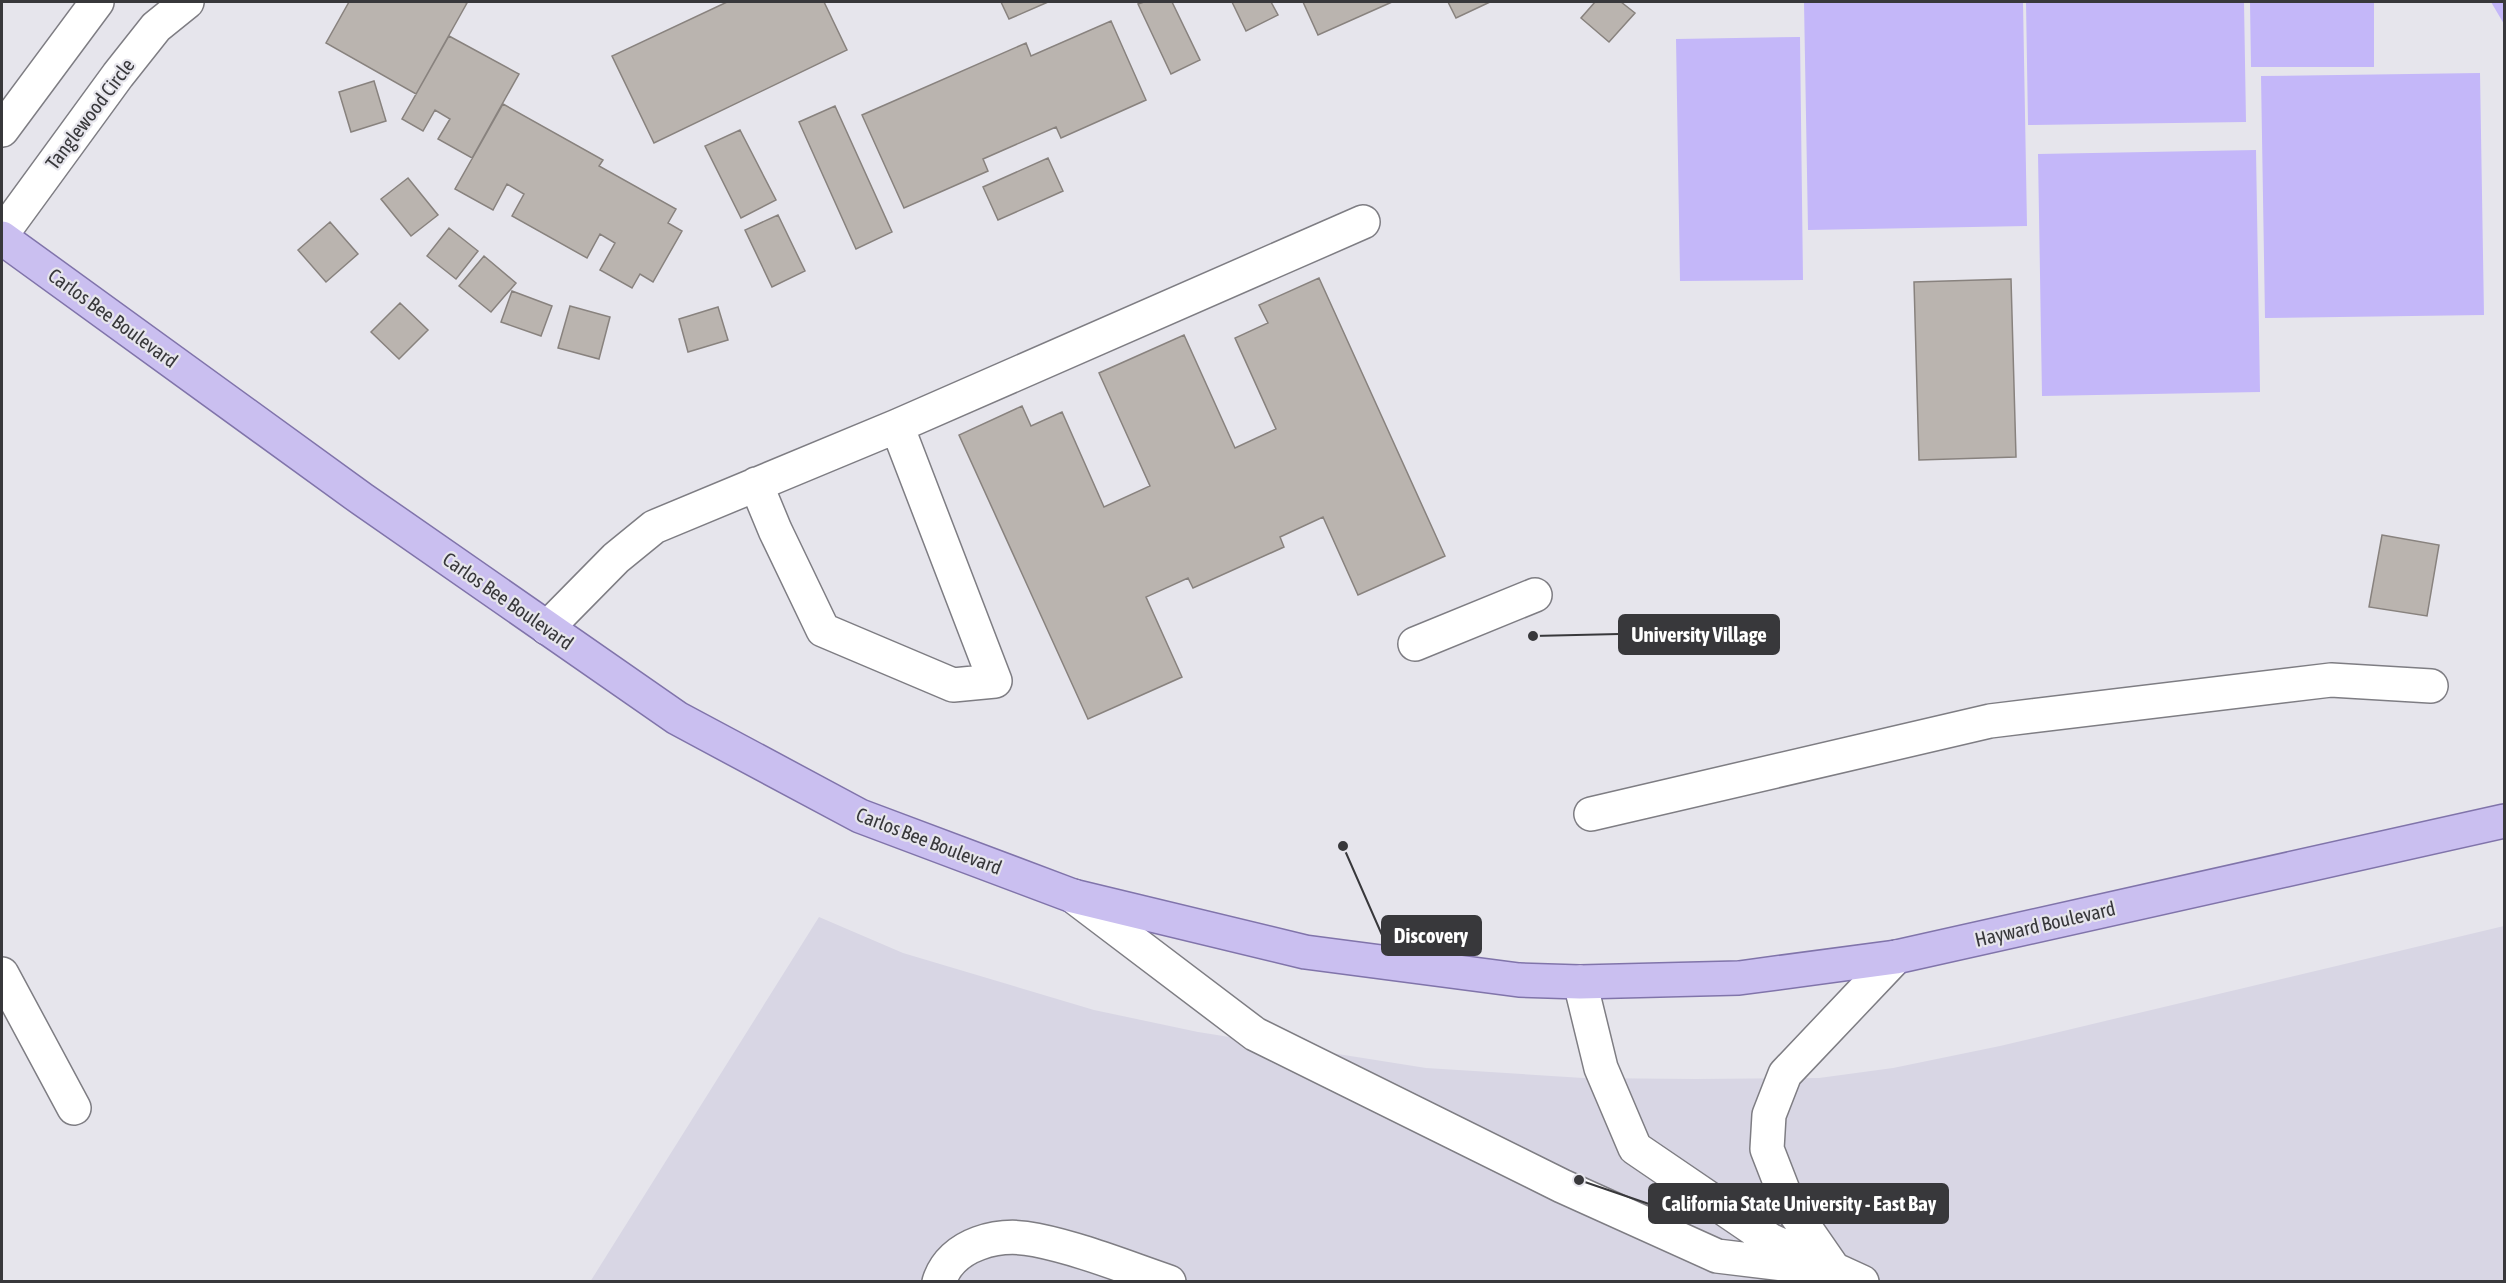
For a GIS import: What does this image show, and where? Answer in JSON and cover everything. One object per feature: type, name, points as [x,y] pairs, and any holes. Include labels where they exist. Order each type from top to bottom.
[{"type":"main road","name":"Carlos Bee Boulevard","points":[[2,236],[362,499],[676,718],[860,816],[1073,896],[1305,952],[1519,980],[1580,982]]},
{"type":"main road","name":"Hayward Boulevard","points":[[1580,982],[1739,978],[1896,957],[2505,821]]},
{"type":"street","points":[[2,130],[97,2]]},
{"type":"street","name":"Tanglewood Circle","points":[[2,236],[117,75],[156,27],[187,2]]},
{"type":"street","points":[[547,628],[616,558],[654,527],[897,426],[1363,222]]},
{"type":"street","points":[[756,484],[775,530],[823,630],[953,685],[995,681],[897,426]]},
{"type":"street","points":[[1416,644],[1534,595]]},
{"type":"street","points":[[1591,814],[1990,721],[2331,680],[2431,686]]},
{"type":"street","points":[[1073,896],[1255,1034],[1562,1186],[1717,1256],[1848,1276]]},
{"type":"street","points":[[1848,1276],[1788,1203],[1767,1149],[1769,1115],[1785,1074],[1896,957]]},
{"type":"street","points":[[2,974],[74,1108]]},
{"type":"street","points":[[1580,982],[1601,1068],[1635,1148],[1770,1240],[1848,1276]]},
{"type":"street","points":[[939,1281],[942,1273],[956,1255],[978,1242],[1008,1238],[1035,1239],[1169,1281]]},
{"type":"shaded area","points":[[1804,2],[2023,2],[2027,226],[1808,230]]},
{"type":"shaded area","points":[[2026,2],[2244,2],[2246,122],[2028,125]]},
{"type":"shaded area","points":[[2250,2],[2374,2],[2374,67],[2251,67]]},
{"type":"shaded area","points":[[2491,2],[2504,2],[2504,24]]},
{"type":"shaded area","points":[[1800,37],[1803,280],[1680,281],[1676,39]]},
{"type":"shaded area","points":[[2480,73],[2484,315],[2265,318],[2261,76]]},
{"type":"shaded area","points":[[2256,150],[2260,392],[2042,396],[2038,154]]},
{"type":"shaded area","points":[[819,917],[903,953],[1094,1010],[1198,1032],[1426,1068],[1583,1078],[1696,1079],[1819,1078],[1893,1068],[2000,1046],[2504,926],[2504,1281],[590,1282]]},
{"type":"building","points":[[349,2],[467,3],[416,94],[326,43]]},
{"type":"building","points":[[727,2],[824,2],[847,50],[654,143],[612,56]]},
{"type":"building","points":[[1001,2],[1048,2],[1009,19]]},
{"type":"building","points":[[1172,2],[1200,60],[1171,74],[1138,4]]},
{"type":"building","points":[[1232,2],[1271,2],[1278,15],[1246,31]]},
{"type":"building","points":[[1303,2],[1392,2],[1318,35]]},
{"type":"building","points":[[1448,2],[1490,2],[1456,18]]},
{"type":"building","points":[[1595,2],[1621,2],[1635,13],[1609,42],[1581,18]]},
{"type":"building","points":[[1111,21],[1146,100],[1061,138],[1056,127],[983,159],[988,171],[904,208],[862,115],[1026,43],[1031,56]]},
{"type":"building","points":[[449,36],[519,74],[472,158],[438,139],[450,119],[435,110],[423,131],[402,119]]},
{"type":"building","points":[[374,81],[386,121],[351,132],[339,92]]},
{"type":"building","points":[[503,104],[603,160],[599,166],[676,209],[668,223],[682,231],[653,282],[640,274],[632,288],[600,270],[615,243],[600,234],[587,258],[512,216],[524,194],[507,184],[493,210],[455,189]]},
{"type":"building","points":[[835,106],[892,232],[856,249],[799,122]]},
{"type":"building","points":[[740,130],[776,200],[741,218],[705,146]]},
{"type":"building","points":[[1048,158],[1063,191],[998,220],[983,187]]},
{"type":"building","points":[[408,178],[438,215],[411,236],[381,199]]},
{"type":"building","points":[[778,215],[805,271],[772,287],[745,230]]},
{"type":"building","points":[[330,222],[358,254],[326,282],[298,250]]},
{"type":"building","points":[[449,228],[478,251],[456,279],[427,256]]},
{"type":"building","points":[[484,256],[516,283],[491,312],[459,286]]},
{"type":"building","points":[[1319,278],[1445,556],[1358,595],[1323,517],[1280,537],[1284,547],[1193,588],[1188,578],[1146,597],[1182,677],[1088,719],[959,435],[1022,406],[1031,426],[1062,412],[1104,507],[1150,486],[1099,373],[1184,335],[1235,448],[1276,429],[1235,338],[1268,323],[1259,305]]},
{"type":"building","points":[[2011,279],[2016,457],[1919,460],[1914,282]]},
{"type":"building","points":[[512,291],[552,306],[541,336],[501,322]]},
{"type":"building","points":[[400,303],[428,330],[399,359],[371,332]]},
{"type":"building","points":[[570,306],[610,317],[599,359],[558,348]]},
{"type":"building","points":[[718,307],[728,340],[688,352],[679,319]]},
{"type":"building","points":[[2382,535],[2439,545],[2427,616],[2369,607]]},
{"type":"place","name":"University Village","points":[[1533,636]]},
{"type":"place","name":"Discovery","points":[[1343,846]]},
{"type":"place","name":"California State University - East Bay","points":[[1579,1180]]}]
